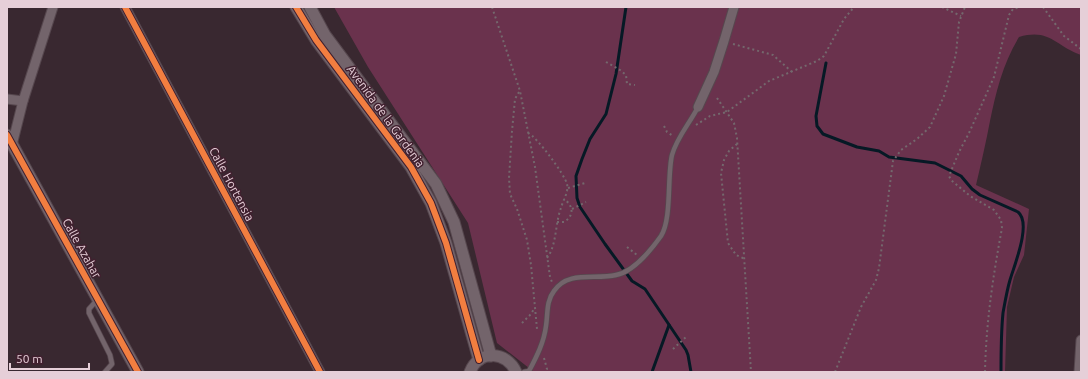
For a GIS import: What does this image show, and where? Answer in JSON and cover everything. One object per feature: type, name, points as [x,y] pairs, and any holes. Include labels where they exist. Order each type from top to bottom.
[{"type":"street","points":[[10,140],[53,7]]},
{"type":"street","name":"Calle Hortensia","points":[[125,7],[320,372]]},
{"type":"street","name":"Avenida de la Gardenia","points":[[296,7],[316,40],[411,167],[431,203],[446,243],[479,360]]},
{"type":"street","name":"Avenida de la Gardenia","points":[[310,7],[326,35],[436,184],[454,222],[492,356]]},
{"type":"street","points":[[698,107],[714,72],[734,7]]},
{"type":"street","points":[[7,99],[23,101]]},
{"type":"street","name":"Calle Azahar","points":[[10,140],[138,372]]},
{"type":"street","points":[[1079,372],[1081,340]]},
{"type":"street","points":[[470,372],[479,360],[492,356],[508,360],[516,372]]},
{"type":"lane","points":[[524,372],[529,371],[540,349],[546,326],[547,306],[553,291],[562,282],[576,278],[617,275],[633,267],[662,234],[668,213],[672,155],[680,136],[698,107]]},
{"type":"lane","points":[[98,299],[89,310],[89,313],[110,355],[112,364],[106,372]]},
{"type":"path","points":[[492,7],[520,91],[535,167],[550,278],[556,288]]},
{"type":"path","points":[[664,126],[670,135],[680,136],[710,116],[727,112],[769,81],[817,61],[824,56],[844,19],[854,7]]},
{"type":"path","points":[[942,7],[961,16]]},
{"type":"path","points":[[835,372],[861,307],[876,280],[879,268],[893,161],[901,150],[917,139],[930,127],[944,96],[956,54],[959,22],[964,7]]},
{"type":"path","points":[[985,372],[991,288],[1002,228],[1001,220],[994,210],[970,196],[951,180],[949,176],[994,77],[1009,15],[1013,9],[1020,7]]},
{"type":"path","points":[[1043,7],[1064,36],[1081,49]]},
{"type":"path","points":[[724,41],[773,55],[792,72]]},
{"type":"path","points":[[606,62],[626,75],[627,84],[635,85]]},
{"type":"path","points":[[520,91],[515,99],[512,131],[510,194],[517,209],[527,240],[531,265],[537,330]]},
{"type":"path","points":[[717,98],[734,124],[737,144],[751,372]]},
{"type":"path","points":[[528,132],[533,135],[558,168],[565,178],[568,188],[556,222],[553,248],[547,258]]},
{"type":"path","points":[[737,144],[729,151],[724,160],[721,174],[728,243],[736,255],[745,259]]},
{"type":"path","points":[[568,188],[584,183]]},
{"type":"path","points":[[564,199],[573,208]]},
{"type":"path","points":[[573,208],[586,202]]},
{"type":"path","points":[[556,222],[560,223],[568,220],[573,208]]},
{"type":"path","points":[[627,246],[641,259]]},
{"type":"path","points":[[522,323],[535,308]]},
{"type":"path","points":[[673,349],[686,337]]},
{"type":"path","points":[[540,349],[546,361],[546,372]]},
{"type":"shaded area","points":[[334,7],[1081,7],[1081,55],[1052,39],[1038,35],[1019,37],[1013,47],[1004,67],[992,110],[976,185],[1029,209],[1024,255],[1014,277],[1007,307],[1005,372],[534,372],[497,343],[468,223],[368,67]]},
{"type":"waterway","points":[[626,7],[616,74],[606,114],[590,139],[576,176],[577,198],[580,207],[605,244],[632,281],[645,289],[686,350],[691,372]]},
{"type":"waterway","points":[[826,63],[816,116],[817,126],[823,134],[857,147],[879,151],[889,157],[935,163],[961,176],[972,189],[980,195],[1018,212],[1022,218],[1023,235],[1009,284],[1003,313],[1001,335],[1001,372]]},
{"type":"waterway","points":[[652,372],[669,325]]},
{"type":"cycle path","points":[[125,7],[320,372]]},
{"type":"cycle path","points":[[296,7],[316,40],[411,167],[431,203],[446,243],[479,360]]},
{"type":"cycle path","points":[[7,135],[138,372]]}]
